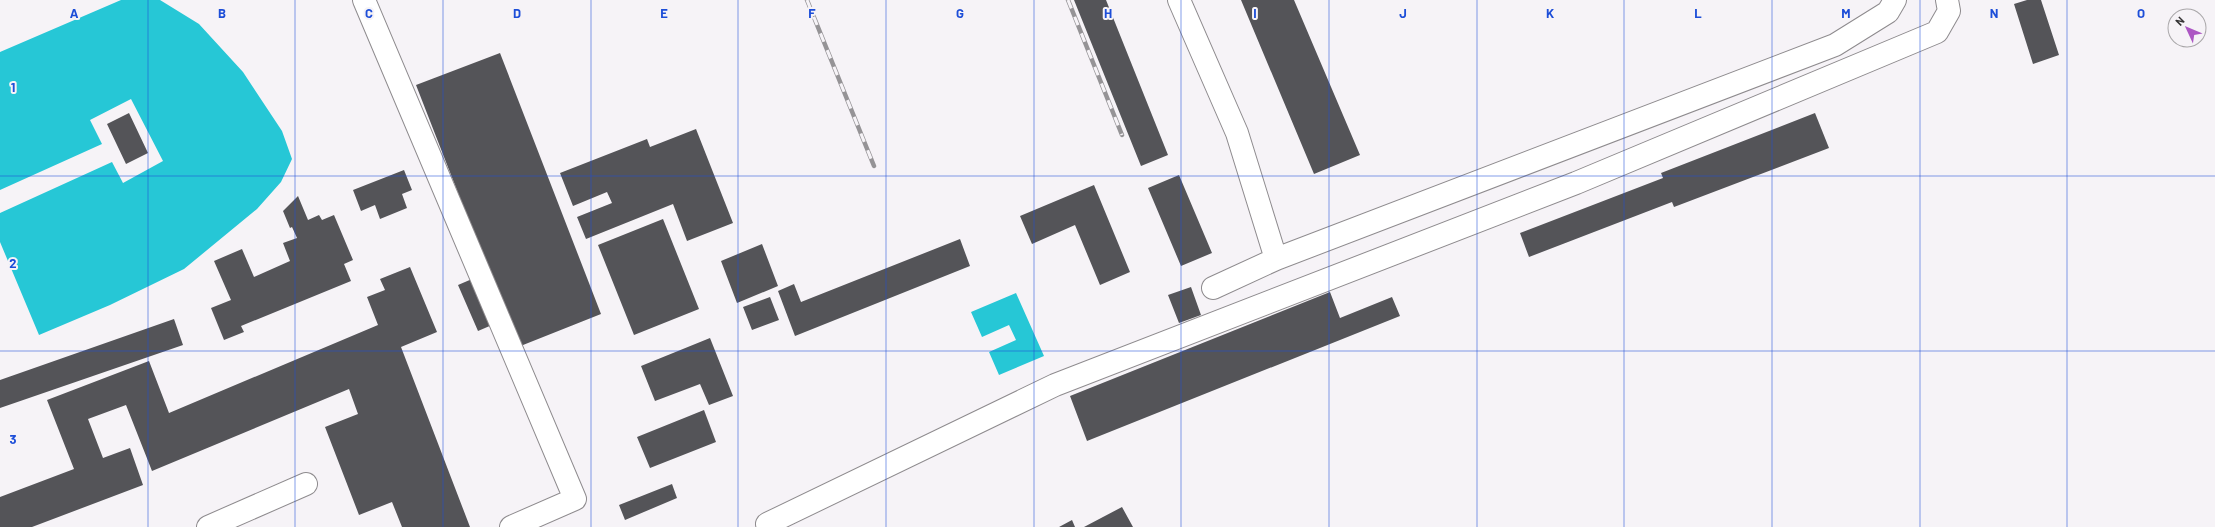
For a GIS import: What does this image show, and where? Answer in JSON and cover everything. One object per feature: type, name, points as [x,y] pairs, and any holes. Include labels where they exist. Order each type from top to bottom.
[{"type":"street","points":[[364,0],[575,499],[511,527]]},
{"type":"street","points":[[1178,0],[1237,133],[1276,258]]},
{"type":"street","points":[[1213,288],[1276,258],[1835,44],[1888,12],[1895,0]]},
{"type":"street","points":[[768,527],[767,524],[1055,384],[1576,183],[1937,32],[1949,11],[1947,0]]},
{"type":"street","points":[[208,527],[306,484]]},
{"type":"water","points":[[121,0],[160,0],[199,24],[243,72],[282,131],[292,159],[281,182],[257,209],[184,269],[110,305],[39,335],[0,242],[0,213],[112,162],[123,183],[163,161],[131,99],[90,120],[102,144],[0,190],[0,52]]},
{"type":"water","points":[[1016,293],[1044,356],[999,375],[989,352],[1016,340],[1009,325],[982,337],[971,312]]},
{"type":"building","points":[[1074,0],[1106,0],[1168,155],[1141,166]]},
{"type":"building","points":[[1241,0],[1294,0],[1360,155],[1314,174]]},
{"type":"building","points":[[2027,0],[2041,0],[2059,55],[2033,64],[2014,4]]},
{"type":"building","points":[[500,53],[601,314],[518,347],[416,85]]},
{"type":"building","points":[[129,113],[148,153],[126,164],[107,124]]},
{"type":"building","points":[[1815,113],[1829,148],[1674,207],[1672,202],[1529,257],[1520,233],[1663,178],[1661,173]]},
{"type":"building","points":[[696,129],[733,223],[687,241],[673,204],[586,239],[577,217],[612,203],[607,192],[573,206],[560,173],[647,139],[650,147]]},
{"type":"building","points":[[404,170],[412,190],[402,194],[407,208],[380,219],[375,205],[361,211],[353,190]]},
{"type":"building","points":[[1179,175],[1212,253],[1181,266],[1148,188]]},
{"type":"building","points":[[1094,185],[1130,272],[1100,285],[1075,225],[1032,244],[1020,216]]},
{"type":"building","points":[[298,196],[308,220],[319,215],[322,220],[334,215],[353,260],[344,264],[351,281],[241,326],[244,332],[224,340],[211,308],[231,300],[214,261],[242,249],[254,277],[290,261],[283,243],[297,238],[292,227],[290,228],[283,211]]},
{"type":"building","points":[[663,219],[699,309],[634,335],[598,245]]},
{"type":"building","points":[[960,239],[970,266],[795,336],[778,291],[794,284],[801,302]]},
{"type":"building","points":[[762,244],[778,286],[737,303],[721,261]]},
{"type":"building","points":[[410,267],[437,332],[401,347],[470,527],[402,527],[392,502],[359,515],[325,427],[358,414],[349,389],[152,471],[126,405],[88,419],[103,458],[130,448],[143,485],[32,527],[0,527],[0,497],[74,469],[47,400],[149,361],[169,413],[378,325],[367,297],[385,290],[380,279]]},
{"type":"building","points":[[479,276],[499,322],[478,331],[458,285]]},
{"type":"building","points":[[1191,287],[1201,315],[1179,323],[1168,295]]},
{"type":"building","points":[[1330,292],[1340,318],[1392,297],[1400,316],[1087,441],[1070,396]]},
{"type":"building","points":[[770,297],[779,320],[752,330],[743,307]]},
{"type":"building","points":[[174,319],[183,345],[0,408],[0,380]]},
{"type":"building","points":[[710,338],[733,396],[709,405],[700,384],[655,401],[641,366]]},
{"type":"building","points":[[704,410],[716,442],[650,468],[637,437]]},
{"type":"building","points":[[672,484],[677,498],[625,520],[619,505]]},
{"type":"building","points":[[1122,507],[1133,527],[1084,527]]},
{"type":"building","points":[[1072,520],[1075,527],[1059,527]]},
{"type":"railway","points":[[807,0],[874,166]]},
{"type":"railway","points":[[1068,0],[1122,135]]}]
